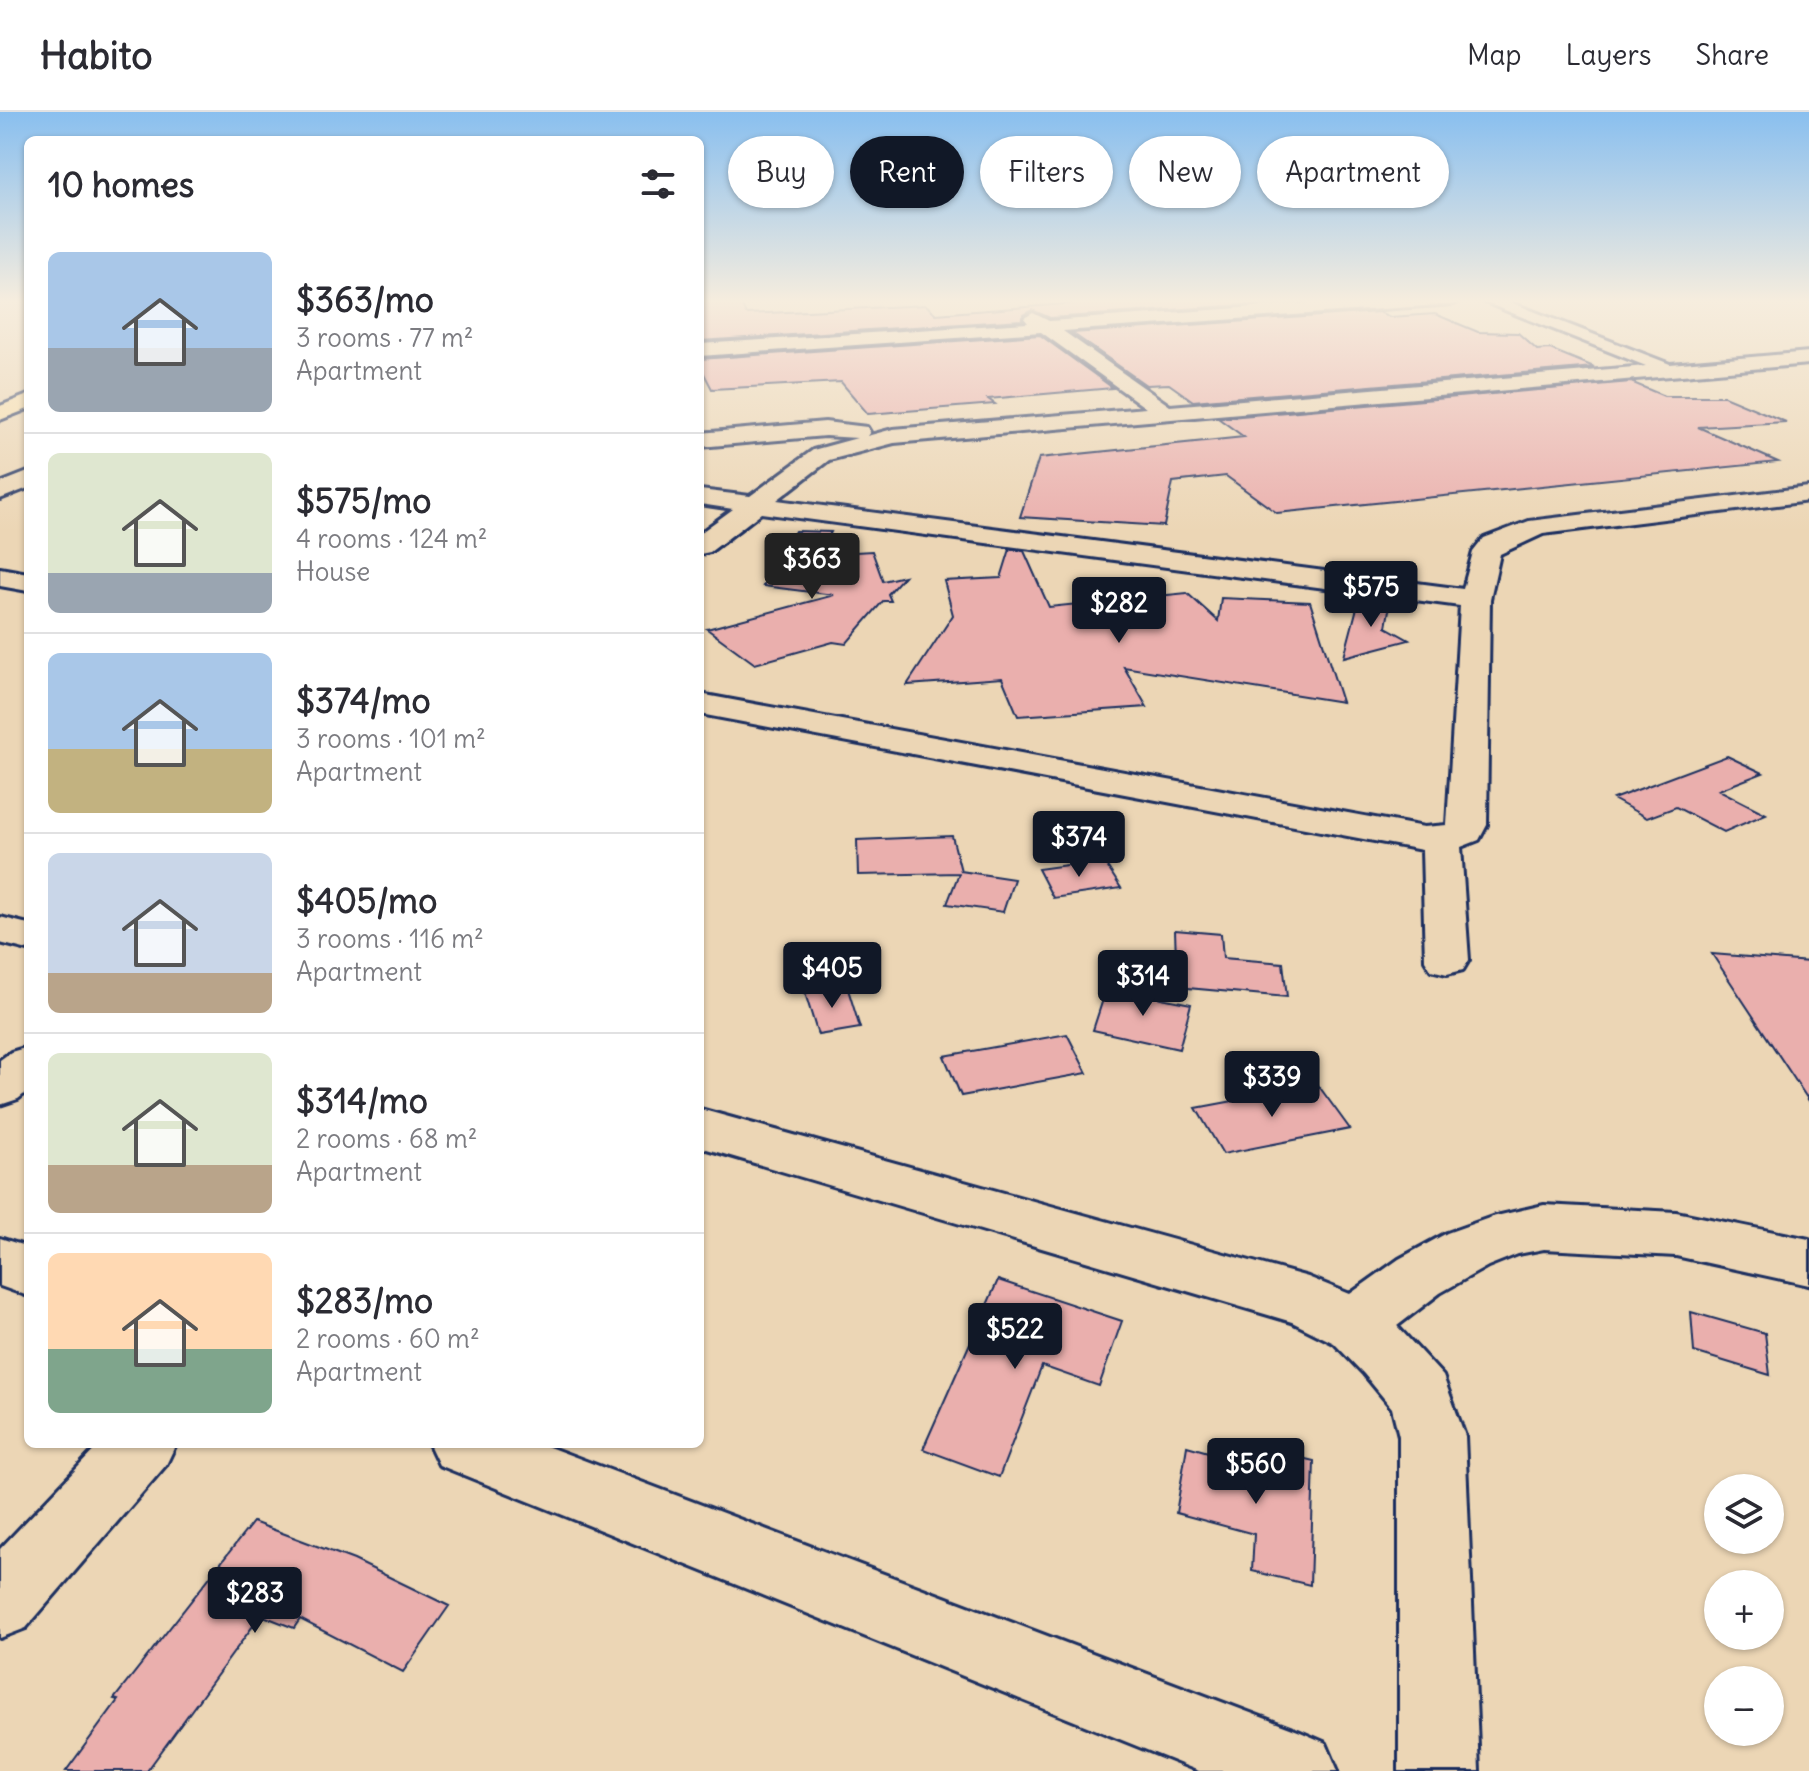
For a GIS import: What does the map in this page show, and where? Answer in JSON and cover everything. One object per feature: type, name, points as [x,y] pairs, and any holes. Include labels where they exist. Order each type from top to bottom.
[{"type":"highway","points":[[0,414],[24,403]]},
{"type":"street","points":[[1115,376],[1165,412]]},
{"type":"street","points":[[704,543],[821,455],[881,439],[926,432],[1583,376]]},
{"type":"street","points":[[1769,376],[1779,380]]},
{"type":"street","points":[[704,440],[840,429],[881,439]]},
{"type":"street","points":[[0,492],[24,481]]},
{"type":"street","points":[[704,705],[1409,836],[1441,839],[1465,832],[1467,825],[1475,599],[1487,552],[1494,544],[1522,531],[1809,494]]},
{"type":"street","points":[[704,498],[1475,599]]},
{"type":"street","points":[[0,577],[24,581]]},
{"type":"street","points":[[1441,839],[1447,960]]},
{"type":"street","points":[[0,930],[24,936]]},
{"type":"street","points":[[0,1087],[24,1067]]},
{"type":"street","points":[[704,1129],[1308,1302],[1355,1325],[1421,1396],[1432,1436],[1439,1771]]},
{"type":"street","points":[[1355,1325],[1398,1289],[1480,1245],[1523,1229],[1544,1227],[1676,1234],[1809,1262]]},
{"type":"street","points":[[0,1261],[24,1270]]},
{"type":"street","points":[[0,1602],[139,1448]]},
{"type":"street","points":[[472,1448],[1298,1771]]},
{"type":"building","points":[[705,376],[1097,376],[1113,388],[988,399],[995,404],[868,414],[841,382],[712,389]]},
{"type":"building","points":[[1134,376],[1483,376],[1193,401],[1169,384],[1146,385]]},
{"type":"building","points":[[1631,382],[1664,396],[1724,396],[1786,422],[1698,427],[1778,462],[1277,513],[1226,476],[1173,482],[1164,526],[1020,517],[1039,458],[1244,437],[1218,418]]},
{"type":"building","points":[[795,531],[831,532],[820,554],[872,551],[883,581],[904,576],[888,594],[891,601],[883,601],[846,644],[833,642],[755,664],[707,629],[834,595],[763,586]]},
{"type":"building","points":[[1010,549],[1024,551],[1049,607],[1187,593],[1218,621],[1221,598],[1310,602],[1342,702],[1124,667],[1147,707],[1018,716],[1002,678],[907,685],[953,615],[944,581],[1001,578]]},
{"type":"building","points":[[1359,600],[1390,604],[1386,627],[1409,640],[1344,657]]},
{"type":"building","points":[[1727,756],[1763,773],[1719,790],[1766,814],[1724,832],[1676,807],[1647,818],[1613,799]]},
{"type":"building","points":[[952,836],[961,871],[1014,879],[1003,912],[947,904],[959,873],[858,875],[857,840]]},
{"type":"building","points":[[1103,860],[1121,888],[1053,898],[1038,869]]},
{"type":"building","points":[[1175,930],[1221,934],[1223,958],[1283,963],[1287,997],[1177,987]]},
{"type":"building","points":[[1712,954],[1809,962],[1809,1101]]},
{"type":"building","points":[[847,986],[860,1028],[818,1035],[805,993]]},
{"type":"building","points":[[1107,987],[1191,1004],[1179,1049],[1093,1030]]},
{"type":"building","points":[[1067,1034],[1087,1073],[961,1096],[944,1056]]},
{"type":"building","points":[[1318,1085],[1350,1129],[1223,1154],[1196,1108]]},
{"type":"building","points":[[998,1280],[1122,1321],[1099,1386],[1042,1366],[999,1477],[923,1449]]},
{"type":"building","points":[[1691,1312],[1765,1333],[1770,1375],[1694,1352]]},
{"type":"building","points":[[1187,1446],[1258,1466],[1260,1448],[1314,1461],[1310,1585],[1252,1571],[1254,1534],[1176,1513]]},
{"type":"building","points":[[253,1522],[354,1560],[449,1606],[403,1672],[300,1619],[294,1628],[261,1615],[147,1771],[66,1771],[118,1700],[114,1699]]}]
